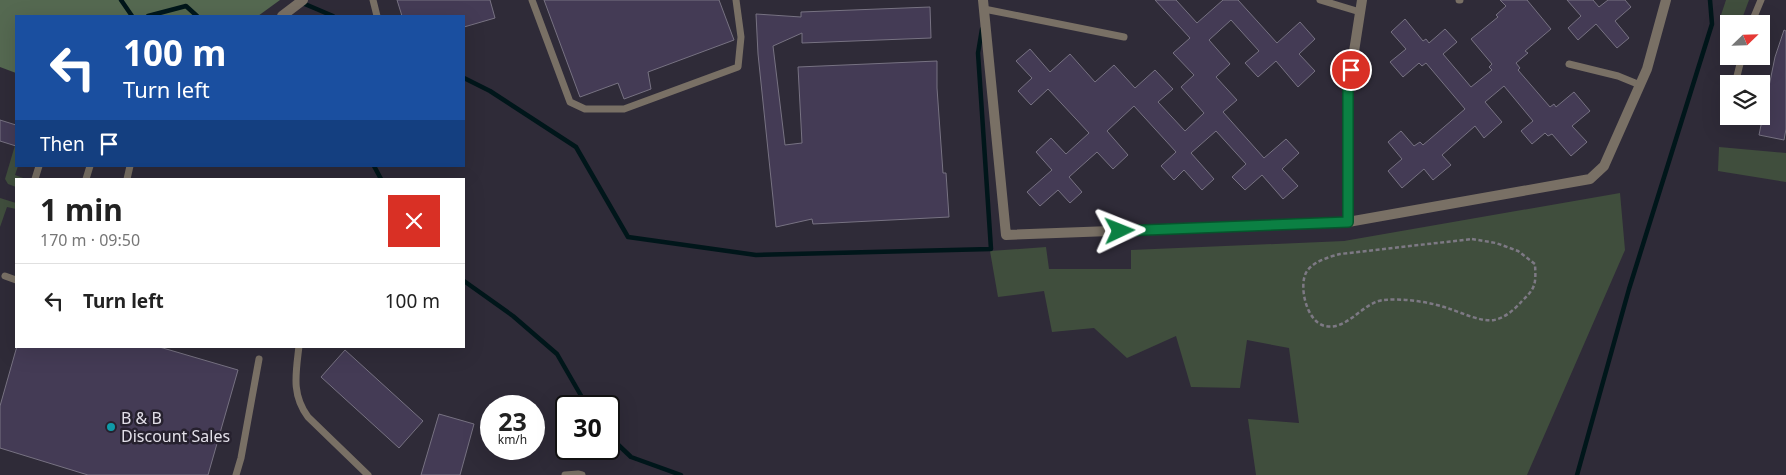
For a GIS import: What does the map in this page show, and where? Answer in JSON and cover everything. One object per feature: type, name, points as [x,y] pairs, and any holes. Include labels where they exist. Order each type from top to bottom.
[{"type":"street","points":[[283,15],[303,0]]},
{"type":"street","points":[[1348,222],[1348,90],[1362,0]]},
{"type":"street","points":[[984,5],[1006,235],[1348,222],[1590,178],[1604,166],[1647,69],[1666,0]]},
{"type":"lane","points":[[373,0],[377,15]]},
{"type":"lane","points":[[532,0],[570,102],[585,109],[624,109],[738,67],[741,37],[736,0]]},
{"type":"lane","points":[[1320,0],[1360,12]]},
{"type":"lane","points":[[1755,15],[1761,0]]},
{"type":"lane","points":[[984,5],[1124,37]]},
{"type":"lane","points":[[1569,64],[1618,76],[1640,85]]},
{"type":"lane","points":[[4,276],[15,280]]},
{"type":"lane","points":[[298,348],[296,392],[300,406],[308,417],[368,475]]},
{"type":"lane","points":[[236,475],[241,458],[259,359]]},
{"type":"lane","points":[[565,475],[582,475]]},
{"type":"path","points":[[1472,239],[1518,251],[1535,264],[1536,277],[1533,291],[1503,317],[1492,320],[1465,315],[1448,308],[1400,299],[1379,301],[1339,325],[1324,326],[1315,320],[1306,308],[1302,279],[1308,269],[1323,259],[1340,254],[1472,239]]},
{"type":"green space","points":[[0,0],[280,0],[259,15],[15,15],[15,73],[0,67]]},
{"type":"green space","points":[[1726,0],[1749,0],[1743,15],[1721,15]]},
{"type":"green space","points":[[15,145],[15,167],[18,167],[15,175],[23,178],[15,178],[15,187],[8,184],[5,179]]},
{"type":"green space","points":[[1719,147],[1786,153],[1786,182],[1718,171]]},
{"type":"green space","points":[[1620,193],[1625,250],[1527,475],[1256,475],[1248,419],[1299,423],[1289,348],[1247,340],[1240,388],[1191,387],[1176,336],[1127,358],[1094,328],[1052,332],[1044,291],[998,297],[990,251],[1046,247],[1049,269],[1131,269],[1131,250],[1344,241]]},
{"type":"green space","points":[[0,198],[15,203],[15,209],[7,207],[0,227]]},
{"type":"building","points":[[397,0],[490,0],[495,18],[465,27],[465,15],[402,15]]},
{"type":"building","points":[[544,0],[719,0],[734,40],[648,72],[651,89],[624,99],[618,83],[580,97]]},
{"type":"building","points":[[1155,0],[1176,0],[1197,23],[1223,0],[1238,0],[1277,43],[1300,22],[1315,39],[1299,54],[1315,71],[1298,87],[1276,61],[1258,77],[1245,63],[1259,51],[1231,20],[1209,40],[1230,64],[1216,77],[1237,100],[1223,112],[1264,158],[1286,139],[1299,153],[1282,169],[1298,186],[1283,199],[1262,175],[1245,190],[1232,177],[1246,164],[1216,131],[1191,153],[1214,179],[1202,190],[1184,170],[1174,180],[1161,166],[1176,152],[1134,106],[1107,131],[1128,155],[1113,169],[1097,152],[1069,177],[1082,192],[1070,203],[1058,190],[1040,206],[1027,192],[1052,170],[1036,152],[1051,138],[1066,154],[1089,133],[1048,89],[1031,105],[1018,91],[1032,78],[1016,61],[1030,49],[1050,72],[1070,54],[1095,82],[1114,65],[1135,88],[1155,70],[1173,89],[1158,102],[1185,131],[1204,113],[1181,87],[1194,75],[1173,53],[1190,38]]},
{"type":"building","points":[[1500,0],[1527,0],[1551,29],[1525,51],[1528,53],[1516,63],[1520,68],[1518,70],[1550,107],[1554,104],[1556,107],[1574,92],[1590,111],[1572,126],[1587,142],[1571,156],[1552,134],[1548,136],[1545,133],[1532,144],[1521,131],[1533,121],[1504,86],[1485,102],[1502,122],[1484,138],[1475,126],[1442,155],[1451,165],[1433,180],[1424,169],[1402,188],[1388,171],[1402,159],[1388,142],[1401,131],[1414,146],[1420,142],[1423,145],[1465,109],[1426,63],[1422,66],[1419,63],[1403,77],[1390,62],[1406,49],[1391,32],[1405,19],[1423,41],[1426,39],[1429,43],[1445,29],[1457,42],[1443,54],[1471,87],[1492,70],[1489,67],[1492,64],[1471,39],[1498,17],[1496,15],[1506,6]]},
{"type":"building","points":[[1567,0],[1593,0],[1599,7],[1608,0],[1625,0],[1631,7],[1615,21],[1629,38],[1617,48],[1596,24],[1578,40],[1568,28],[1581,16]]},
{"type":"building","points":[[930,7],[931,38],[802,43],[802,33],[773,46],[785,145],[802,143],[798,67],[937,61],[943,173],[946,173],[949,217],[813,224],[812,219],[776,227],[758,54],[756,14],[801,17],[801,12]]},
{"type":"building","points":[[1784,30],[1786,31],[1786,129],[1784,140],[1759,135],[1761,125],[1770,125],[1770,81],[1775,57]]},
{"type":"building","points":[[0,120],[15,125],[15,146],[0,141]]},
{"type":"building","name":"B & B Discount Sales","points":[[16,348],[163,348],[238,370],[208,475],[88,475],[0,448],[0,406]]},
{"type":"building","points":[[345,350],[423,421],[399,448],[321,377]]},
{"type":"building","points":[[439,414],[474,424],[460,475],[421,475]]},
{"type":"waterway","points":[[121,0],[131,15]]},
{"type":"waterway","points":[[1577,475],[1629,289],[1712,24],[1710,0]]},
{"type":"waterway","points":[[300,2],[331,15]]},
{"type":"waterway","points":[[152,15],[186,6],[196,15]]},
{"type":"waterway","points":[[465,78],[490,91],[576,147],[628,237],[756,255],[991,249],[978,53],[982,29]]},
{"type":"waterway","points":[[375,167],[380,178]]},
{"type":"waterway","points":[[465,282],[513,316],[557,354],[581,395]]},
{"type":"waterway","points":[[620,446],[631,457],[681,475]]},
{"type":"place","name":"B & B Discount Sales","points":[[111,427]]},
{"type":"route","points":[[1120,231],[1348,222],[1348,90],[1351,70]]}]
